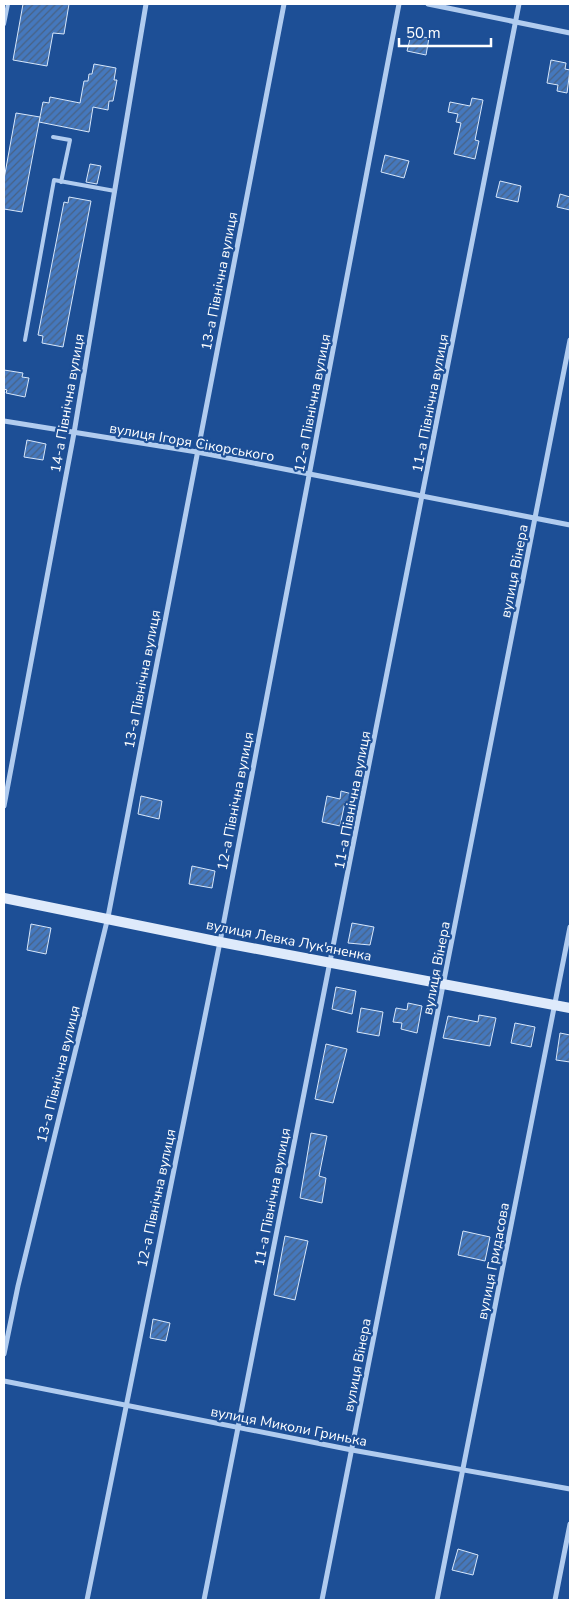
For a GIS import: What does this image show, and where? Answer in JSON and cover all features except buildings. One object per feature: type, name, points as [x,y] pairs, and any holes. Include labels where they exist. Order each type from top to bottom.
[{"type":"street","name":"14-а Північна вулиця","points":[[4,806],[74,433],[146,4]]},
{"type":"street","name":"13-а Північна вулиця","points":[[4,1354],[20,1276],[108,917],[284,4]]},
{"type":"street","name":"12-а Північна вулиця","points":[[87,1600],[220,942],[400,4]]},
{"type":"street","points":[[428,4],[570,33]]},
{"type":"street","name":"11-а Північна вулиця","points":[[204,1600],[424,496],[519,4]]},
{"type":"street","name":"вулиця Вінера","points":[[322,1600],[570,340]]},
{"type":"street","name":"вулиця Ігоря Сікорського","points":[[4,421],[197,452],[309,476],[424,496],[570,525]]},
{"type":"street","name":"вулиця Левка Лук'яненка","points":[[4,898],[108,917],[220,942],[332,961],[570,1008]]},
{"type":"street","name":"вулиця Гридасова","points":[[437,1600],[570,927]]},
{"type":"street","name":"вулиця Миколи Гринька","points":[[4,1381],[352,1450],[570,1489]]},
{"type":"street","points":[[555,1600],[570,1524]]},
{"type":"lane","points":[[4,24],[8,4]]},
{"type":"lane","points":[[53,137],[70,140],[61,182]]},
{"type":"lane","points":[[25,340],[54,180],[115,191]]}]
